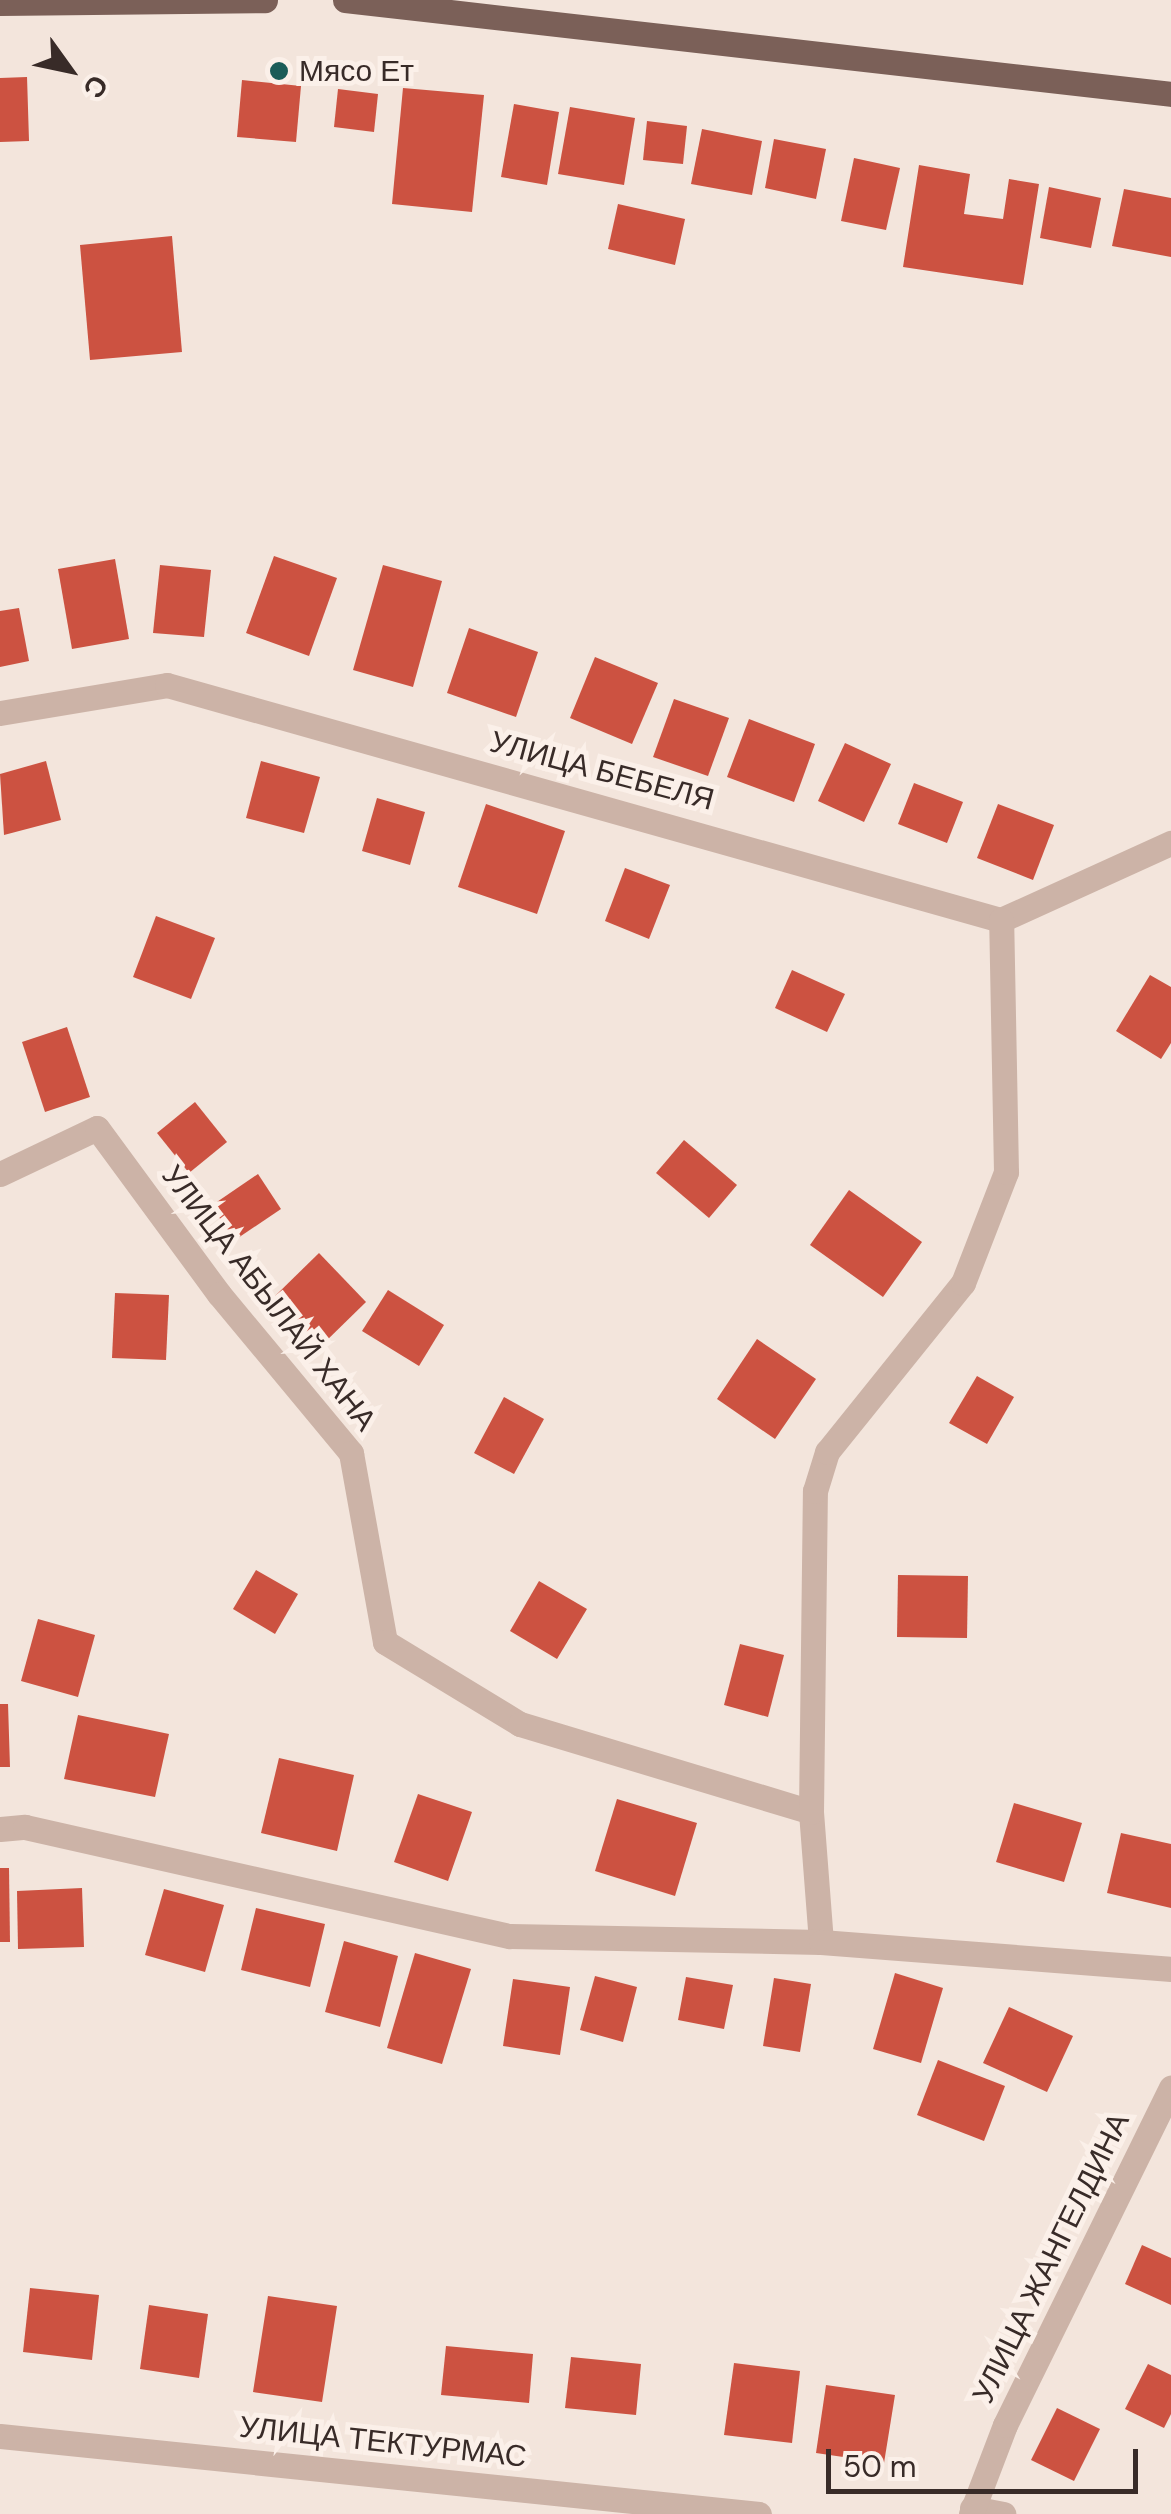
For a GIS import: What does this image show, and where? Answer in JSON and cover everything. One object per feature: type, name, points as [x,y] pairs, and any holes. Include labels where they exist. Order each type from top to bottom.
[{"type":"main road","points":[[0,4],[264,0]]},
{"type":"main road","points":[[345,0],[1171,94]]},
{"type":"street","name":"УЛИЦА БЕБЕЛЯ","points":[[0,714],[168,685],[1000,920]]},
{"type":"street","points":[[820,1942],[811,1812],[815,1492],[828,1452],[962,1283],[1006,1172],[1000,920],[1171,843]]},
{"type":"street","name":"УЛИЦА АБЫЛАЙ ХАНА","points":[[0,1174],[97,1128],[219,1294],[351,1453],[385,1642],[520,1724],[811,1812]]},
{"type":"street","points":[[0,1829],[25,1827],[510,1936],[820,1942],[1171,1969]]},
{"type":"street","name":"УЛИЦА ЖАНГЕЛДИНА","points":[[972,2511],[1006,2425],[1171,2088]]},
{"type":"street","name":"УЛИЦА ТЕКТУРМАС","points":[[0,2436],[759,2514]]},
{"type":"street","points":[[972,2511],[1003,2514]]},
{"type":"building","points":[[27,77],[29,141],[0,142],[0,78]]},
{"type":"building","points":[[242,80],[301,86],[296,142],[237,137]]},
{"type":"building","points":[[403,88],[484,95],[472,212],[392,204]]},
{"type":"building","points":[[338,89],[378,94],[374,132],[334,127]]},
{"type":"building","points":[[514,104],[559,112],[547,185],[501,177]]},
{"type":"building","points":[[570,107],[635,118],[624,185],[558,174]]},
{"type":"building","points":[[647,121],[687,126],[683,164],[643,160]]},
{"type":"building","points":[[702,129],[762,141],[752,195],[691,184]]},
{"type":"building","points":[[774,139],[826,149],[816,199],[765,188]]},
{"type":"building","points":[[854,158],[900,168],[886,230],[841,221]]},
{"type":"building","points":[[919,165],[970,174],[964,214],[1003,219],[1009,179],[1039,184],[1023,285],[903,267]]},
{"type":"building","points":[[1049,187],[1101,198],[1091,248],[1040,238]]},
{"type":"building","points":[[1124,189],[1171,198],[1171,257],[1112,246]]},
{"type":"building","points":[[618,204],[685,219],[675,265],[608,249]]},
{"type":"building","points":[[172,236],[182,352],[90,360],[80,245]]},
{"type":"building","points":[[274,556],[337,578],[309,656],[246,633]]},
{"type":"building","points":[[115,559],[129,639],[72,649],[58,569]]},
{"type":"building","points":[[160,565],[211,570],[204,637],[153,633]]},
{"type":"building","points":[[383,565],[442,581],[413,687],[353,670]]},
{"type":"building","points":[[19,608],[29,661],[0,667],[0,611]]},
{"type":"building","points":[[469,628],[538,652],[516,717],[447,693]]},
{"type":"building","points":[[595,657],[658,683],[632,744],[570,718]]},
{"type":"building","points":[[674,699],[729,718],[708,776],[653,757]]},
{"type":"building","points":[[749,719],[815,744],[794,802],[727,777]]},
{"type":"building","points":[[845,743],[891,764],[864,822],[818,801]]},
{"type":"building","points":[[46,761],[61,820],[4,835],[0,774]]},
{"type":"building","points":[[261,761],[320,777],[304,833],[246,818]]},
{"type":"building","points":[[914,783],[963,802],[947,843],[898,824]]},
{"type":"building","points":[[377,798],[425,812],[410,865],[362,851]]},
{"type":"building","points":[[486,804],[565,831],[537,914],[458,887]]},
{"type":"building","points":[[998,804],[1054,825],[1033,880],[977,858]]},
{"type":"building","points":[[625,868],[670,885],[649,939],[605,921]]},
{"type":"building","points":[[156,916],[215,938],[191,999],[133,977]]},
{"type":"building","points":[[792,970],[845,994],[827,1032],[775,1008]]},
{"type":"building","points":[[1150,975],[1171,987],[1171,1043],[1161,1059],[1116,1031]]},
{"type":"building","points":[[67,1027],[90,1097],[45,1112],[22,1042]]},
{"type":"building","points":[[195,1102],[227,1142],[189,1173],[157,1133]]},
{"type":"building","points":[[684,1140],[737,1185],[709,1218],[656,1173]]},
{"type":"building","points":[[258,1174],[281,1209],[235,1240],[211,1206]]},
{"type":"building","points":[[849,1190],[922,1242],[883,1297],[810,1245]]},
{"type":"building","points":[[319,1253],[366,1302],[321,1346],[273,1298]]},
{"type":"building","points":[[388,1290],[444,1325],[419,1366],[362,1331]]},
{"type":"building","points":[[115,1293],[169,1295],[166,1360],[112,1358]]},
{"type":"building","points":[[757,1339],[816,1379],[775,1439],[717,1399]]},
{"type":"building","points":[[977,1376],[1014,1397],[987,1444],[949,1423]]},
{"type":"building","points":[[504,1397],[544,1419],[514,1474],[474,1453]]},
{"type":"building","points":[[256,1570],[298,1594],[275,1634],[233,1609]]},
{"type":"building","points":[[898,1575],[968,1576],[967,1638],[897,1637]]},
{"type":"building","points":[[539,1581],[587,1609],[557,1659],[510,1631]]},
{"type":"building","points":[[38,1619],[95,1635],[78,1697],[21,1681]]},
{"type":"building","points":[[740,1644],[784,1655],[768,1717],[724,1705]]},
{"type":"building","points":[[0,1704],[8,1704],[10,1767],[0,1767]]},
{"type":"building","points":[[78,1715],[169,1734],[155,1797],[64,1779]]},
{"type":"building","points":[[279,1758],[354,1775],[337,1851],[261,1833]]},
{"type":"building","points":[[418,1794],[472,1812],[448,1881],[394,1862]]},
{"type":"building","points":[[617,1799],[697,1823],[675,1896],[595,1871]]},
{"type":"building","points":[[1014,1803],[1082,1823],[1064,1882],[996,1862]]},
{"type":"building","points":[[1121,1833],[1171,1844],[1171,1908],[1107,1893]]},
{"type":"building","points":[[0,1868],[9,1868],[10,1942],[0,1942]]},
{"type":"building","points":[[82,1888],[84,1947],[18,1949],[17,1891]]},
{"type":"building","points":[[164,1889],[224,1905],[205,1972],[145,1955]]},
{"type":"building","points":[[256,1908],[325,1924],[310,1987],[241,1970]]},
{"type":"building","points":[[344,1941],[398,1956],[380,2027],[325,2012]]},
{"type":"building","points":[[415,1953],[471,1969],[442,2064],[387,2048]]},
{"type":"building","points":[[895,1973],[943,1988],[921,2063],[873,2049]]},
{"type":"building","points":[[595,1976],[637,1987],[623,2042],[580,2030]]},
{"type":"building","points":[[686,1977],[733,1985],[724,2029],[678,2020]]},
{"type":"building","points":[[774,1978],[811,1984],[800,2052],[763,2046]]},
{"type":"building","points":[[513,1979],[570,1987],[560,2055],[503,2046]]},
{"type":"building","points":[[1009,2007],[1073,2036],[1047,2092],[983,2063]]},
{"type":"building","points":[[938,2060],[1005,2086],[984,2141],[917,2115]]},
{"type":"building","points":[[1142,2245],[1171,2258],[1171,2305],[1125,2284]]},
{"type":"building","points":[[30,2288],[99,2295],[92,2360],[23,2352]]},
{"type":"building","points":[[268,2296],[337,2306],[322,2402],[253,2392]]},
{"type":"building","points":[[149,2305],[208,2314],[199,2378],[140,2369]]},
{"type":"building","points":[[446,2346],[533,2354],[529,2403],[441,2395]]},
{"type":"building","points":[[571,2357],[641,2364],[636,2415],[565,2408]]},
{"type":"building","points":[[734,2363],[800,2371],[792,2443],[724,2435]]},
{"type":"building","points":[[1148,2364],[1171,2375],[1171,2414],[1164,2428],[1125,2409]]},
{"type":"building","points":[[826,2385],[895,2395],[884,2463],[816,2453]]},
{"type":"building","points":[[1057,2408],[1100,2429],[1074,2481],[1031,2460]]},
{"type":"place","name":"Мясо Ет","points":[[279,71]]}]
